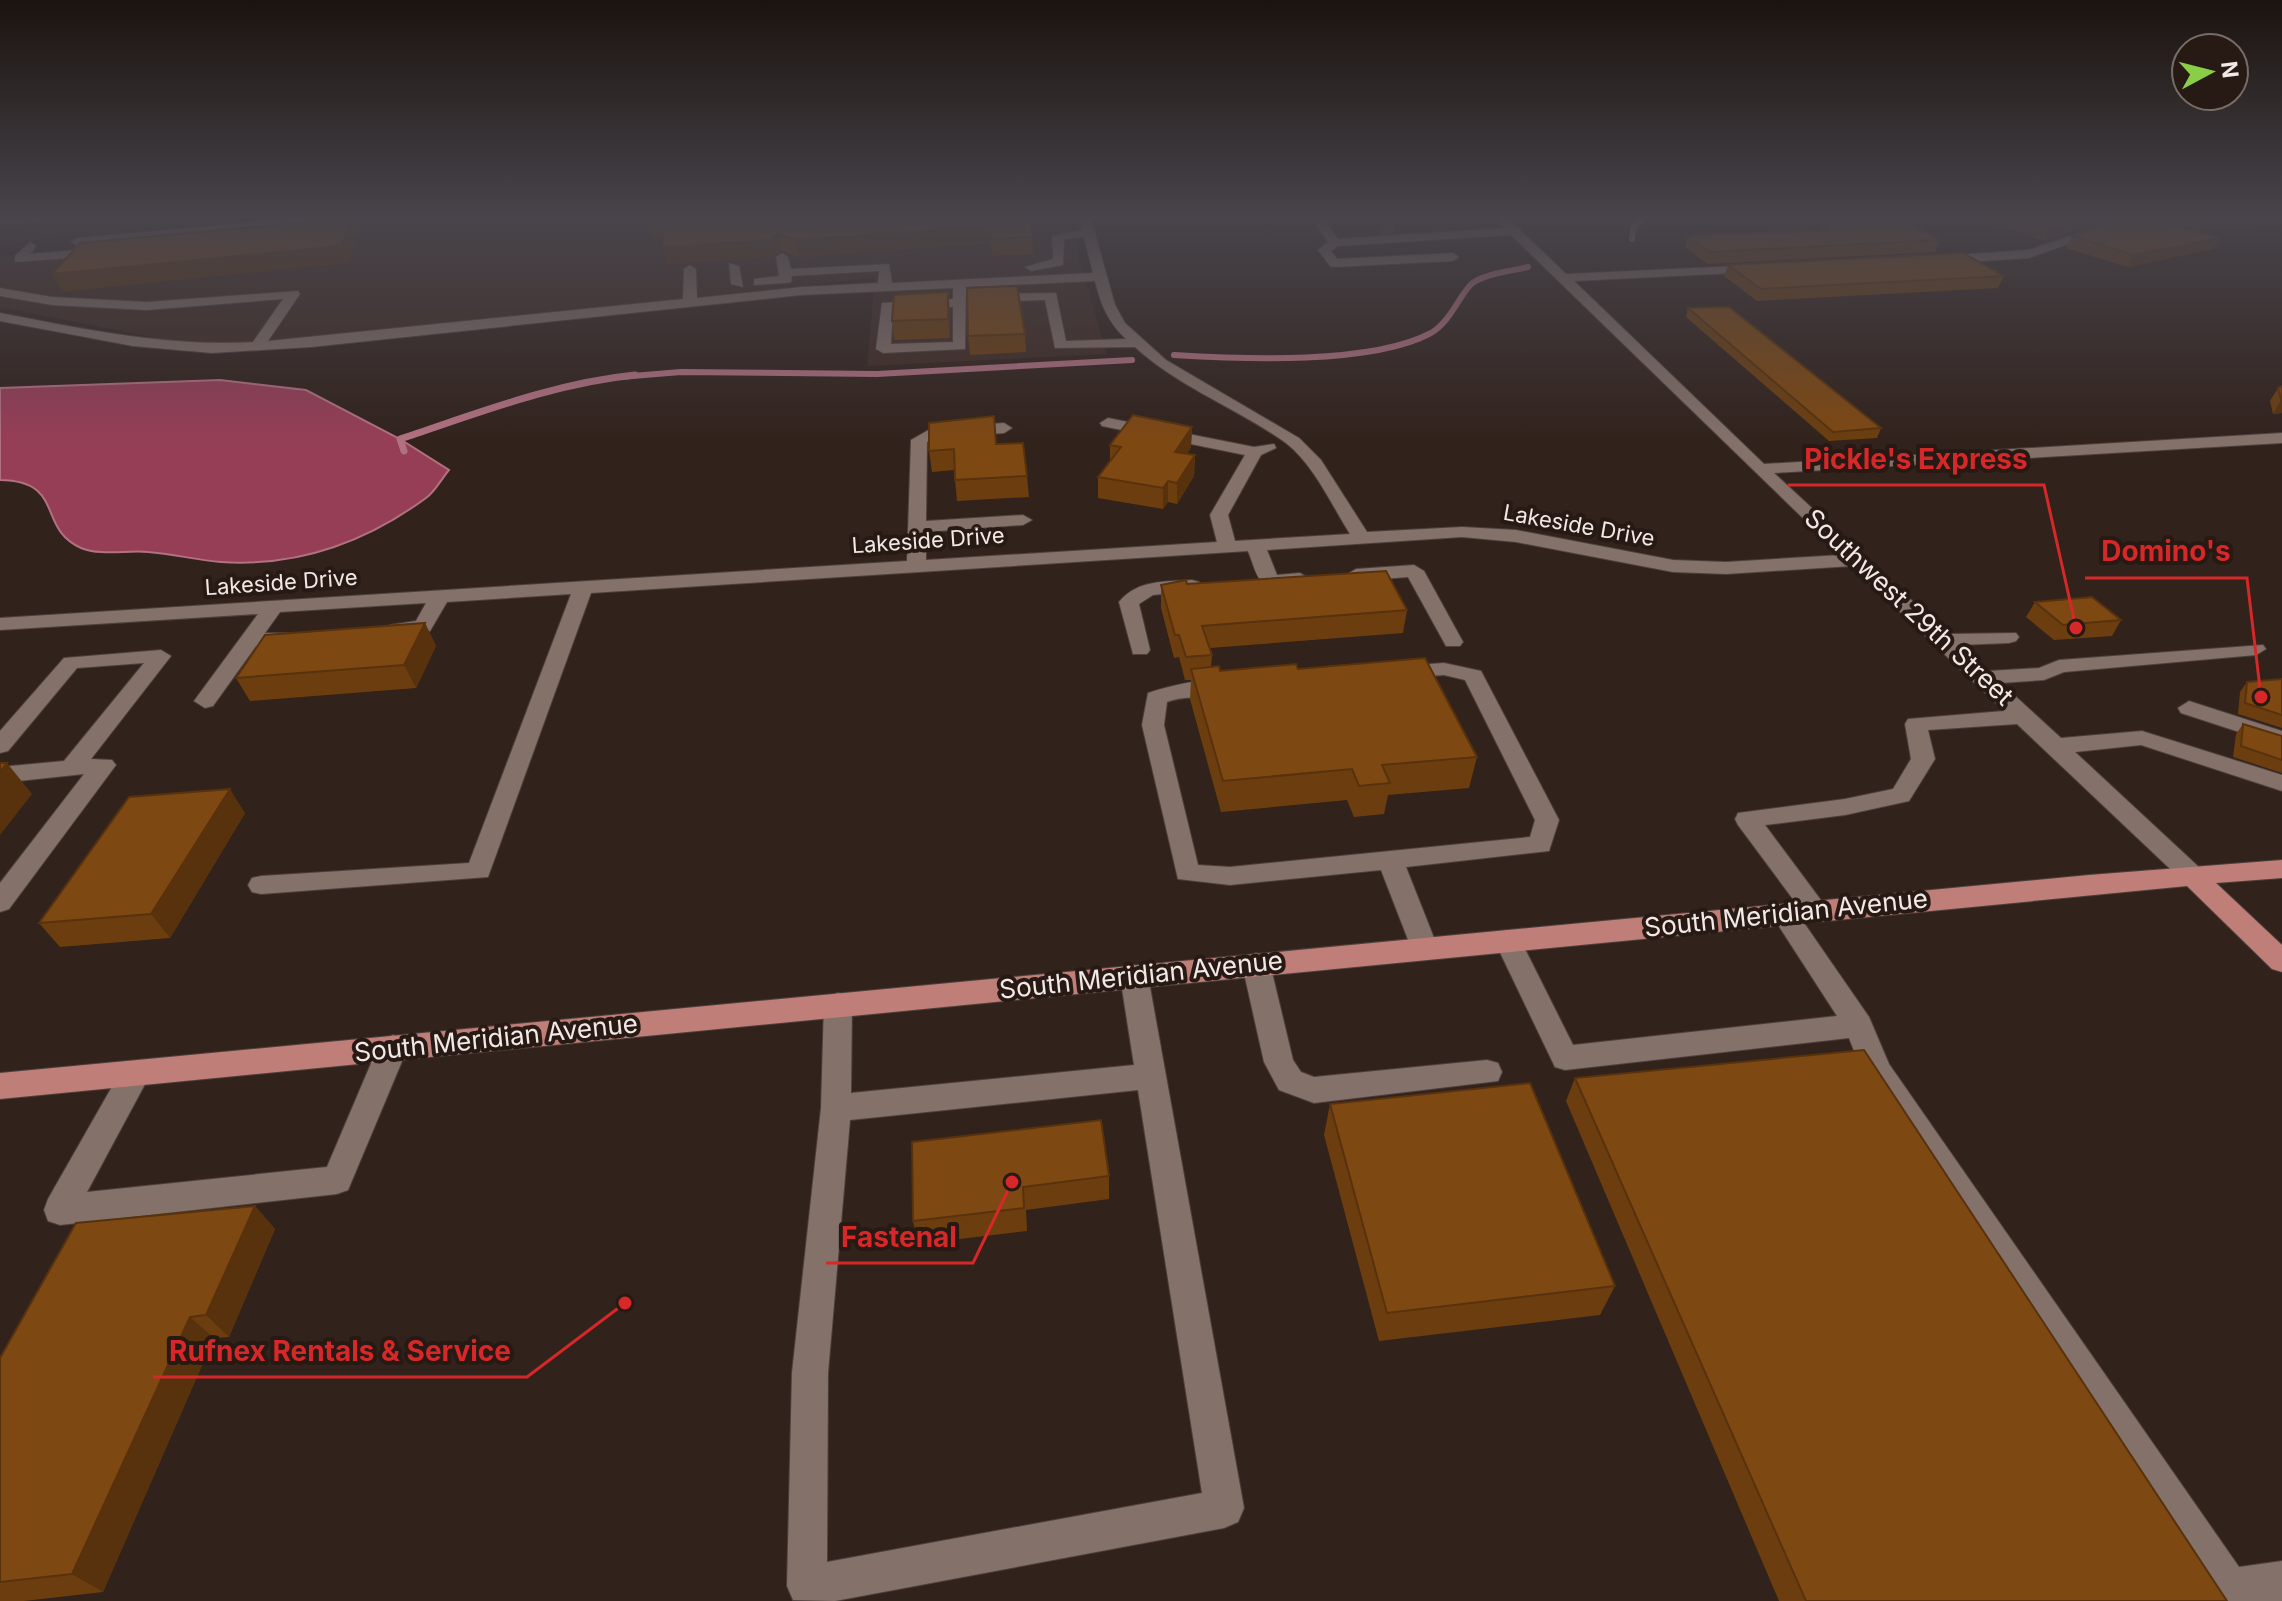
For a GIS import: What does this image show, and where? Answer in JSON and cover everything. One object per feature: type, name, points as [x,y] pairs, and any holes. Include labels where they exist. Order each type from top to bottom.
[{"type":"main road","name":"South Meridian Avenue","points":[[0,1086],[1507,940],[2282,869]]},
{"type":"main road","name":"Southwest 29th Street","points":[[2193,876],[2282,962]]},
{"type":"street","points":[[20,294],[52,301],[147,306],[293,294],[257,347]]},
{"type":"street","points":[[690,296],[699,294]]},
{"type":"street","points":[[0,317],[169,347],[257,347],[716,294]]},
{"type":"street","points":[[957,294],[959,301],[960,346],[883,349],[887,306],[959,301],[1051,296],[1060,345],[1135,343]]},
{"type":"street","points":[[1105,294],[1119,325],[1135,343],[1210,395],[1293,441],[1315,464],[1361,537]]},
{"type":"street","name":"Southwest 29th Street","points":[[1577,294],[2193,876]]},
{"type":"street","points":[[1108,423],[1255,452],[1293,441]]},
{"type":"street","points":[[916,565],[919,440],[932,433],[1004,428]]},
{"type":"street","points":[[1760,469],[2282,438]]},
{"type":"street","points":[[2259,440],[2282,453]]},
{"type":"street","points":[[1227,545],[1219,515],[1255,452]]},
{"type":"street","points":[[917,527],[1023,520]]},
{"type":"street","name":"Lakeside Drive","points":[[0,624],[1462,532],[1516,536],[1673,566],[1726,568],[1857,560]]},
{"type":"street","points":[[1255,544],[1262,581],[1313,578]]},
{"type":"street","points":[[1342,576],[1414,571],[1453,642]]},
{"type":"street","points":[[1140,650],[1129,602],[1148,589],[1209,585]]},
{"type":"street","points":[[261,885],[479,871],[573,608],[584,587]]},
{"type":"street","points":[[376,631],[423,627],[440,596]]},
{"type":"street","points":[[205,701],[274,606]]},
{"type":"street","points":[[250,640],[313,635]]},
{"type":"street","points":[[1944,640],[2009,637]]},
{"type":"street","points":[[1985,678],[2044,674],[2059,666],[2256,649]]},
{"type":"street","points":[[0,746],[71,662],[161,656],[71,768]]},
{"type":"street","points":[[1237,686],[1174,691],[1156,698],[1153,725],[1187,873],[1230,876],[1540,845],[1547,820],[1473,676],[1444,669],[1380,674]]},
{"type":"street","points":[[2189,708],[2282,739]]},
{"type":"street","points":[[1816,911],[1747,819],[1845,807],[1901,795],[1923,759],[1916,724],[2026,716]]},
{"type":"street","points":[[2057,746],[2142,738],[2282,783]]},
{"type":"street","points":[[0,775],[104,765],[0,902]]},
{"type":"street","points":[[1390,860],[1424,948]]},
{"type":"street","points":[[1784,914],[1859,1025],[1876,1070],[2230,1589],[2282,1581]]},
{"type":"street","points":[[1507,940],[1565,1058],[1859,1025]]},
{"type":"street","points":[[1256,964],[1279,1062],[1290,1081],[1314,1090],[1487,1072]]},
{"type":"street","points":[[838,1004],[836,1108],[810,1373],[807,1586],[1224,1508],[1134,976]]},
{"type":"street","points":[[136,1073],[60,1210],[337,1180],[393,1047]]},
{"type":"street","points":[[836,1108],[1150,1076]]},
{"type":"shaded area","points":[[0,294],[725,294],[293,339],[221,343],[162,339],[0,307]]},
{"type":"shaded area","points":[[874,294],[1089,294],[1107,354],[867,366]]},
{"type":"shaded area","points":[[220,380],[306,390],[400,439],[449,470],[426,498],[355,539],[303,556],[249,562],[212,561],[148,552],[97,552],[81,548],[59,529],[43,497],[34,488],[21,482],[0,480],[0,388]]},
{"type":"building","points":[[948,294],[948,319],[892,321],[894,295]]},
{"type":"building","points":[[967,294],[1018,294],[1025,334],[968,336]]},
{"type":"building","points":[[1729,307],[1881,428],[1833,432],[1688,308]]},
{"type":"building","points":[[1133,415],[1192,427],[1175,452],[1195,455],[1177,483],[1168,481],[1163,488],[1098,477],[1121,447],[1110,445]]},
{"type":"building","points":[[994,416],[996,444],[1023,443],[1027,476],[955,480],[954,449],[929,451],[929,423]]},
{"type":"building","points":[[1386,571],[1407,610],[1202,626],[1212,655],[1186,657],[1179,635],[1175,635],[1161,585],[1186,580],[1187,584]]},
{"type":"building","points":[[2092,597],[2121,620],[2063,625],[2035,602]]},
{"type":"building","points":[[425,623],[404,665],[236,678],[265,635]]},
{"type":"building","points":[[1425,658],[1477,757],[1382,765],[1390,783],[1359,786],[1352,769],[1223,781],[1191,669],[1219,666],[1220,671],[1296,664],[1298,669]]},
{"type":"building","points":[[2282,679],[2282,715],[2245,703],[2247,682]]},
{"type":"building","points":[[2243,724],[2282,736],[2282,760],[2241,746]]},
{"type":"building","points":[[230,789],[151,914],[39,923],[129,797]]},
{"type":"building","points":[[1864,1050],[2227,1601],[1806,1601],[1575,1078]]},
{"type":"building","points":[[1530,1083],[1615,1286],[1387,1313],[1330,1104]]},
{"type":"building","points":[[1101,1120],[1109,1176],[1023,1187],[1024,1208],[913,1221],[912,1142]]},
{"type":"building","points":[[255,1206],[206,1315],[190,1317],[72,1574],[0,1582],[0,1358],[76,1223]]},
{"type":"waterway","points":[[1174,355],[1306,358],[1375,350],[1431,333],[1451,313],[1463,294]]},
{"type":"waterway","points":[[620,377],[681,372],[877,374],[1132,360]]},
{"type":"waterway","points":[[620,377],[635,375]]},
{"type":"waterway","points":[[404,451],[400,439],[545,392],[620,377]]},
{"type":"place","name":"Pickle's Express","points":[[2076,628]]},
{"type":"place","name":"Domino's","points":[[2261,697]]},
{"type":"place","name":"Fastenal","points":[[1012,1182]]},
{"type":"place","name":"Rufnex Rentals & Service","points":[[625,1303]]}]
